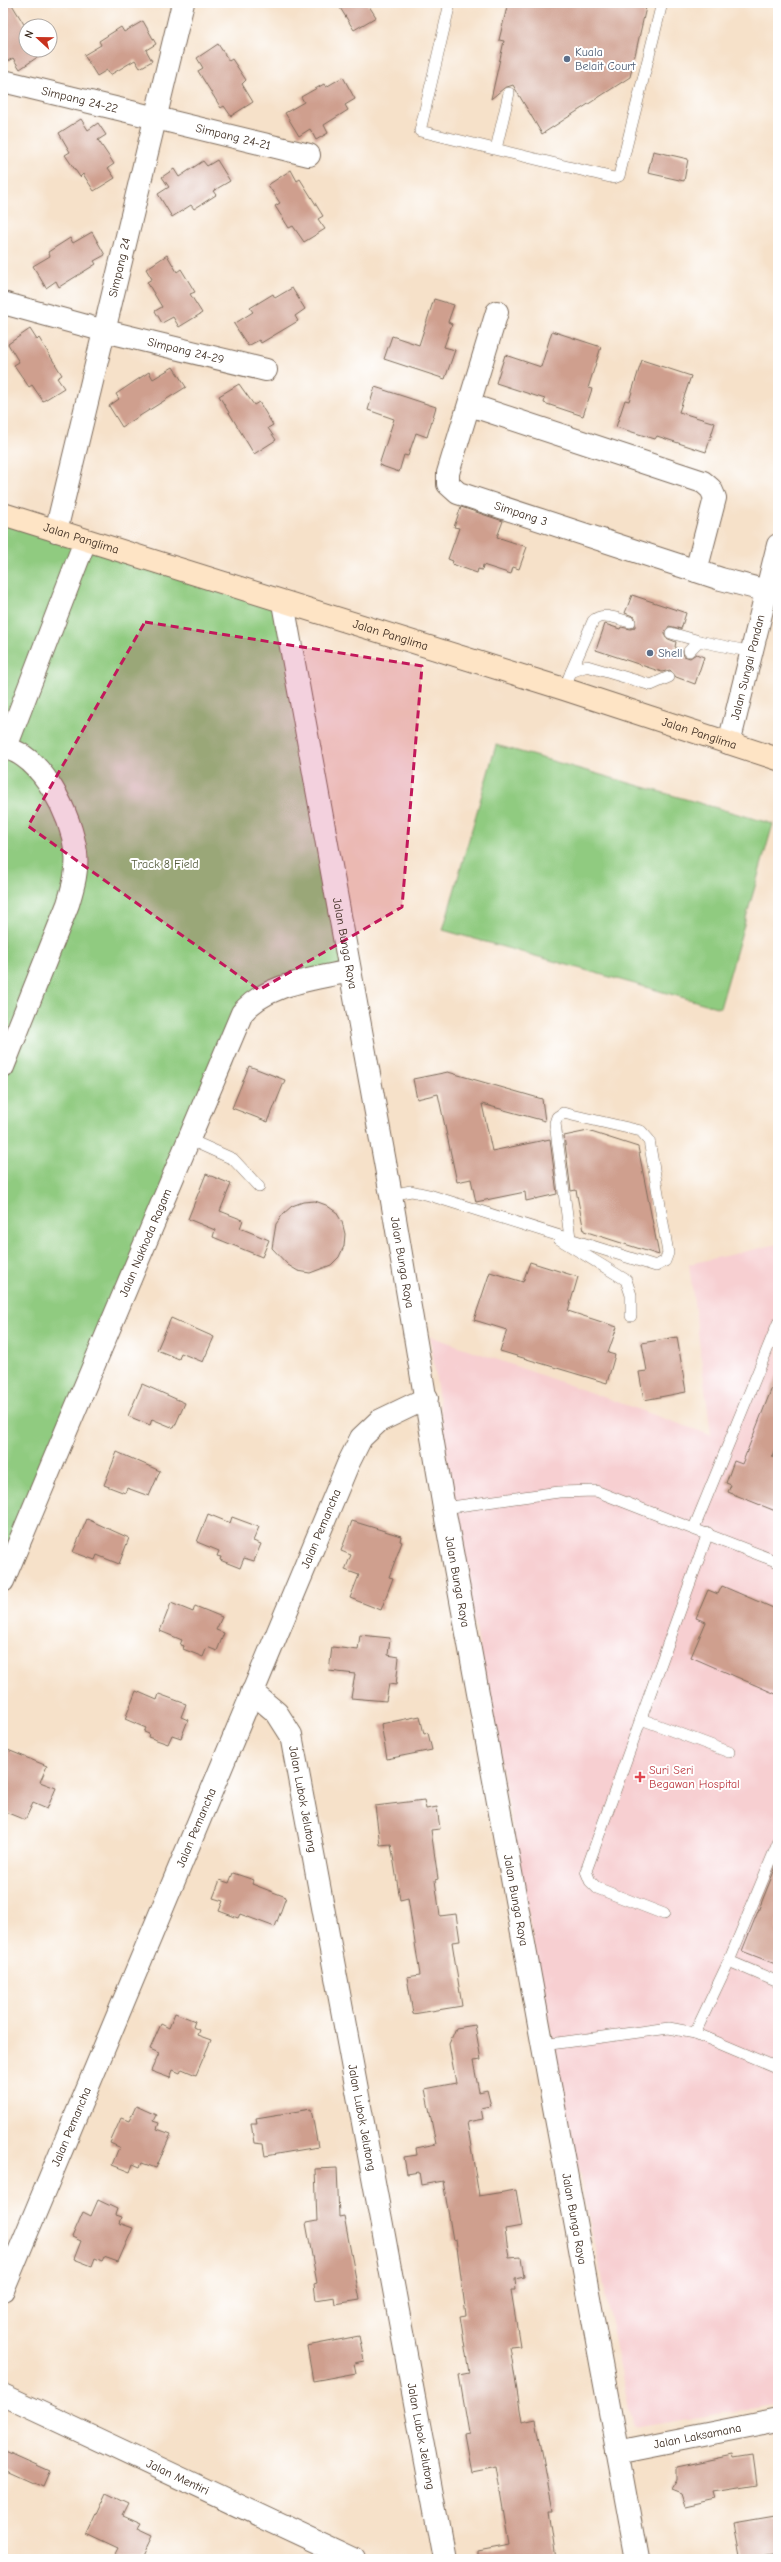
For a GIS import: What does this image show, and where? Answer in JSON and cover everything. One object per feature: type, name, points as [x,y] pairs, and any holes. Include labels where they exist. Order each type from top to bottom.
[{"type":"main road","name":"Jalan Panglima","points":[[3,514],[283,603],[568,681],[778,759]]},
{"type":"street","name":"Simpang 24","points":[[56,531],[157,119],[183,3]]},
{"type":"street","name":"Simpang 24-22","points":[[3,81],[157,119]]},
{"type":"street","name":"Simpang 24-21","points":[[157,119],[309,155]]},
{"type":"street","name":"Simpang 24-29","points":[[3,303],[105,331],[266,370]]},
{"type":"street","name":"Simpang 3","points":[[497,312],[470,405],[448,473],[448,484],[458,492],[696,571],[767,591]]},
{"type":"street","points":[[470,405],[703,482],[711,489],[715,498],[696,571]]},
{"type":"street","points":[[3,1066],[68,904],[76,878],[76,853],[70,824],[60,802],[47,780],[28,761],[5,747],[85,541]]},
{"type":"street","name":"Jalan Sungai Pandan","points":[[729,742],[778,545]]},
{"type":"street","name":"Jalan Bunga Raya","points":[[283,603],[391,1195],[427,1398],[444,1508],[617,2452],[638,2559]]},
{"type":"street","name":"Jalan Nakhoda Ragam","points":[[3,1581],[238,1022],[246,1008],[259,996],[273,990],[349,970]]},
{"type":"street","name":"Jalan Pemancha","points":[[3,2290],[323,1520],[361,1438],[379,1421],[427,1398]]},
{"type":"street","name":"Jalan Lubok Jelutong","points":[[252,1692],[277,1713],[291,1735],[444,2559]]},
{"type":"street","name":"Jalan Mentiri","points":[[3,2395],[353,2559]]},
{"type":"street","name":"Jalan Laksamana","points":[[617,2452],[778,2420]]},
{"type":"lane","points":[[450,3],[420,131],[614,178],[619,176],[662,3]]},
{"type":"lane","points":[[496,149],[509,93]]},
{"type":"lane","points":[[568,681],[593,621],[597,617],[602,615],[630,622]]},
{"type":"lane","points":[[671,633],[752,652]]},
{"type":"lane","points":[[689,652],[699,640]]},
{"type":"lane","points":[[568,681],[587,666],[651,684],[669,677]]},
{"type":"lane","points":[[391,1195],[411,1191],[429,1195],[545,1230],[656,1266],[665,1261],[668,1253],[649,1140],[641,1131],[563,1113],[557,1117],[555,1123],[570,1238]]},
{"type":"lane","points":[[188,1139],[233,1159],[259,1187]]},
{"type":"lane","points":[[545,1230],[626,1280],[631,1295],[631,1316]]},
{"type":"lane","points":[[694,1528],[778,1323]]},
{"type":"lane","points":[[444,1508],[558,1492],[596,1491],[708,1533],[778,1562]]},
{"type":"lane","points":[[664,1914],[597,1888],[590,1881],[586,1871],[708,1533]]},
{"type":"lane","points":[[641,1719],[729,1752]]},
{"type":"lane","points":[[695,2033],[729,1961],[778,1843]]},
{"type":"lane","points":[[729,1961],[778,1982]]},
{"type":"lane","points":[[542,2045],[669,2028],[695,2033],[778,2068]]},
{"type":"highlighted area","points":[[145,622],[422,666],[402,907],[259,990],[28,826]]},
{"type":"shaded area","name":"Suri Seri Begawan Hospital","points":[[778,1244],[778,2404],[633,2428],[552,2044],[454,1509],[430,1336],[711,1435],[689,1264]]},
{"type":"green space","name":"Track 8 Field","points":[[3,514],[283,603],[349,971],[259,996],[3,1579]]},
{"type":"green space","points":[[496,745],[773,824],[720,1008],[443,930]]},
{"type":"building","points":[[3,3],[11,3],[20,18],[18,18],[18,58],[36,58],[20,69],[13,58],[3,64]]},
{"type":"building","points":[[337,3],[367,3],[376,17],[354,30]]},
{"type":"building","name":"Kuala Belait Court","points":[[508,3],[647,3],[630,77],[542,134],[513,85],[504,88],[491,99],[504,41],[499,40]]},
{"type":"building","points":[[143,21],[156,44],[146,50],[152,61],[140,68],[135,60],[110,75],[107,70],[97,76],[84,55],[101,45],[99,41],[121,27],[124,32]]},
{"type":"building","points":[[218,44],[229,61],[232,59],[246,80],[242,84],[253,102],[231,116],[224,106],[221,108],[198,71],[203,68],[197,58]]},
{"type":"building","points":[[343,77],[355,99],[345,105],[348,110],[324,125],[328,133],[316,140],[310,129],[299,136],[285,113],[304,102],[301,97],[324,84],[326,87]]},
{"type":"building","points":[[81,119],[88,130],[98,123],[106,135],[98,140],[114,164],[108,168],[115,178],[94,191],[83,174],[80,177],[65,155],[70,152],[59,133]]},
{"type":"building","points":[[653,151],[688,159],[684,181],[648,173]]},
{"type":"building","points":[[217,160],[230,181],[213,191],[216,195],[194,209],[191,205],[172,217],[158,194],[169,187],[162,177],[174,169],[179,177],[203,161],[207,166]]},
{"type":"building","points":[[291,170],[297,181],[300,179],[323,216],[318,219],[325,229],[304,242],[293,226],[289,228],[275,206],[280,203],[268,185]]},
{"type":"building","points":[[92,232],[105,255],[94,261],[96,264],[59,287],[56,281],[46,288],[33,266],[50,256],[48,252],[70,238],[73,243]]},
{"type":"building","points":[[167,255],[177,272],[181,269],[195,292],[190,294],[202,313],[179,327],[173,317],[162,323],[155,311],[162,307],[147,282],[152,279],[146,269]]},
{"type":"building","points":[[292,288],[305,309],[295,316],[298,321],[261,343],[259,340],[248,346],[234,324],[253,312],[250,308],[273,294],[275,298]]},
{"type":"building","points":[[434,299],[454,305],[448,322],[452,324],[444,347],[455,350],[445,379],[384,359],[392,336],[419,345]]},
{"type":"building","points":[[30,329],[37,340],[39,338],[62,375],[57,378],[64,388],[43,401],[32,385],[29,387],[14,365],[19,362],[8,344]]},
{"type":"building","points":[[552,331],[601,347],[588,388],[592,389],[583,416],[544,403],[545,399],[496,383],[505,355],[541,367]]},
{"type":"building","points":[[642,360],[691,376],[679,412],[715,423],[706,452],[657,436],[655,439],[616,427],[625,400],[629,401]]},
{"type":"building","points":[[173,367],[186,387],[122,427],[109,406],[119,399],[116,394],[149,372],[153,379]]},
{"type":"building","points":[[239,384],[254,405],[259,402],[273,425],[268,428],[276,440],[254,454],[219,396]]},
{"type":"building","points":[[375,387],[436,407],[427,437],[416,433],[408,456],[404,455],[399,472],[379,465],[394,419],[368,410]]},
{"type":"building","points":[[461,507],[503,521],[497,537],[527,547],[519,569],[513,567],[511,574],[483,565],[482,570],[478,569],[477,573],[452,564],[453,561],[448,559],[459,528],[454,527]]},
{"type":"building","name":"Shell","points":[[632,595],[686,613],[681,629],[669,626],[664,634],[666,638],[676,642],[675,647],[682,650],[684,656],[690,658],[696,654],[704,657],[695,684],[676,677],[670,670],[662,672],[596,650],[605,624],[620,629],[621,627],[631,629],[635,627],[635,617],[625,613]]},
{"type":"building","points":[[249,1066],[285,1080],[268,1122],[232,1108]]},
{"type":"building","points":[[448,1072],[542,1099],[545,1121],[482,1104],[492,1151],[550,1139],[557,1194],[526,1201],[525,1192],[476,1202],[471,1179],[457,1182],[438,1094],[417,1099],[413,1079]]},
{"type":"building","points":[[588,1131],[638,1147],[659,1255],[584,1231],[576,1190],[571,1191],[564,1136]]},
{"type":"building","points":[[206,1174],[231,1184],[220,1211],[243,1220],[240,1228],[269,1240],[262,1257],[213,1237],[215,1230],[188,1219]]},
{"type":"building","points":[[315,1201],[326,1205],[336,1212],[342,1222],[345,1234],[344,1246],[339,1257],[331,1265],[310,1273],[298,1271],[288,1265],[272,1248],[276,1224],[283,1214],[292,1206],[303,1202]]},
{"type":"building","points":[[530,1262],[578,1277],[568,1311],[617,1327],[608,1353],[615,1355],[607,1383],[500,1351],[507,1330],[474,1320],[490,1272],[523,1282]]},
{"type":"building","points":[[171,1318],[214,1337],[203,1362],[181,1353],[179,1359],[157,1350]]},
{"type":"building","points":[[677,1337],[686,1392],[644,1400],[639,1372],[647,1371],[642,1343]]},
{"type":"building","points":[[777,1375],[778,1441],[772,1457],[778,1458],[778,1512],[728,1492],[731,1485],[726,1483],[734,1461],[742,1464]]},
{"type":"building","points":[[142,1384],[185,1403],[174,1428],[152,1419],[150,1425],[128,1416]]},
{"type":"building","points":[[117,1452],[160,1471],[149,1496],[127,1488],[125,1493],[104,1485]]},
{"type":"building","points":[[208,1514],[230,1523],[232,1517],[259,1527],[253,1541],[261,1544],[254,1561],[244,1558],[240,1568],[220,1560],[221,1557],[217,1556],[219,1551],[197,1542]]},
{"type":"building","points":[[87,1519],[129,1538],[119,1564],[97,1555],[95,1560],[73,1552]]},
{"type":"building","points":[[352,1521],[401,1536],[400,1541],[402,1542],[389,1577],[393,1578],[381,1610],[350,1598],[359,1575],[345,1570],[351,1555],[341,1551]]},
{"type":"building","points":[[722,1586],[778,1610],[778,1695],[691,1657],[706,1622],[696,1618],[708,1590],[718,1594]]},
{"type":"building","points":[[171,1603],[193,1612],[195,1606],[222,1617],[216,1630],[224,1633],[217,1651],[207,1647],[203,1657],[183,1649],[184,1646],[180,1645],[182,1640],[160,1631]]},
{"type":"building","points":[[360,1635],[390,1638],[388,1655],[399,1657],[396,1685],[389,1684],[386,1701],[351,1698],[355,1674],[329,1671],[332,1647],[358,1650]]},
{"type":"building","points":[[136,1691],[157,1700],[159,1694],[186,1704],[181,1717],[188,1720],[181,1738],[172,1735],[168,1744],[148,1737],[149,1734],[144,1732],[146,1728],[125,1719]]},
{"type":"building","points":[[420,1716],[424,1734],[428,1733],[432,1750],[387,1759],[381,1724]]},
{"type":"building","points":[[3,1748],[47,1766],[40,1782],[56,1788],[47,1809],[33,1803],[25,1820],[3,1811]]},
{"type":"building","points":[[424,1800],[426,1809],[437,1807],[440,1829],[431,1830],[438,1879],[435,1880],[440,1916],[456,1914],[460,1941],[452,1942],[462,2006],[413,2014],[407,1977],[420,1975],[408,1898],[400,1900],[391,1844],[380,1845],[375,1806]]},
{"type":"building","points":[[778,1864],[778,1965],[742,1951]]},
{"type":"building","points":[[233,1873],[254,1880],[252,1884],[286,1897],[275,1927],[240,1914],[238,1918],[219,1911],[223,1901],[213,1898],[220,1880],[229,1883]]},
{"type":"building","points":[[175,2013],[195,2021],[193,2027],[199,2030],[197,2035],[211,2040],[196,2075],[182,2069],[180,2073],[173,2070],[170,2078],[151,2071],[159,2053],[150,2049],[161,2024],[169,2028]]},
{"type":"building","points":[[475,2025],[481,2060],[473,2061],[479,2092],[487,2090],[491,2106],[481,2108],[483,2119],[467,2122],[479,2196],[516,2190],[522,2226],[505,2229],[509,2258],[521,2257],[524,2277],[515,2279],[516,2290],[511,2290],[520,2346],[510,2347],[522,2422],[536,2419],[553,2511],[549,2511],[556,2559],[477,2559],[477,2551],[509,2545],[496,2467],[471,2472],[464,2434],[469,2433],[459,2375],[469,2373],[460,2316],[466,2315],[456,2239],[453,2240],[443,2181],[421,2185],[419,2172],[407,2174],[404,2157],[417,2155],[416,2148],[436,2144],[425,2089],[456,2083],[449,2044],[456,2028]]},
{"type":"building","points":[[136,2106],[156,2115],[153,2121],[159,2123],[157,2129],[171,2134],[156,2168],[142,2163],[140,2167],[133,2164],[130,2172],[112,2165],[119,2147],[110,2143],[121,2118],[129,2121]]},
{"type":"building","points":[[311,2109],[318,2147],[265,2156],[263,2144],[254,2143],[251,2123],[257,2123],[256,2118]]},
{"type":"building","points":[[337,2168],[339,2217],[344,2216],[360,2300],[335,2304],[334,2297],[316,2300],[314,2284],[317,2283],[306,2223],[317,2221],[315,2169]]},
{"type":"building","points":[[98,2200],[117,2209],[115,2215],[121,2217],[119,2223],[133,2228],[118,2262],[104,2257],[102,2261],[95,2258],[92,2266],[74,2259],[81,2241],[72,2237],[83,2212],[91,2216]]},
{"type":"building","points":[[359,2336],[364,2361],[354,2363],[356,2373],[313,2381],[307,2346]]},
{"type":"building","points":[[3,2450],[50,2471],[43,2487],[3,2469]]},
{"type":"building","points":[[733,2455],[734,2459],[753,2456],[757,2485],[714,2492],[716,2499],[685,2506],[681,2494],[671,2490],[677,2480],[677,2467]]},
{"type":"building","points":[[106,2493],[129,2504],[123,2516],[141,2524],[138,2529],[153,2536],[142,2559],[125,2559],[116,2555],[119,2549],[87,2534]]},
{"type":"building","points":[[775,2516],[778,2553],[741,2559],[734,2523]]},
{"type":"place","name":"Kuala Belait Court","points":[[567,59]]},
{"type":"place","name":"Shell","points":[[650,653]]},
{"type":"place","name":"Suri Seri Begawan Hospital","points":[[640,1777]]}]
